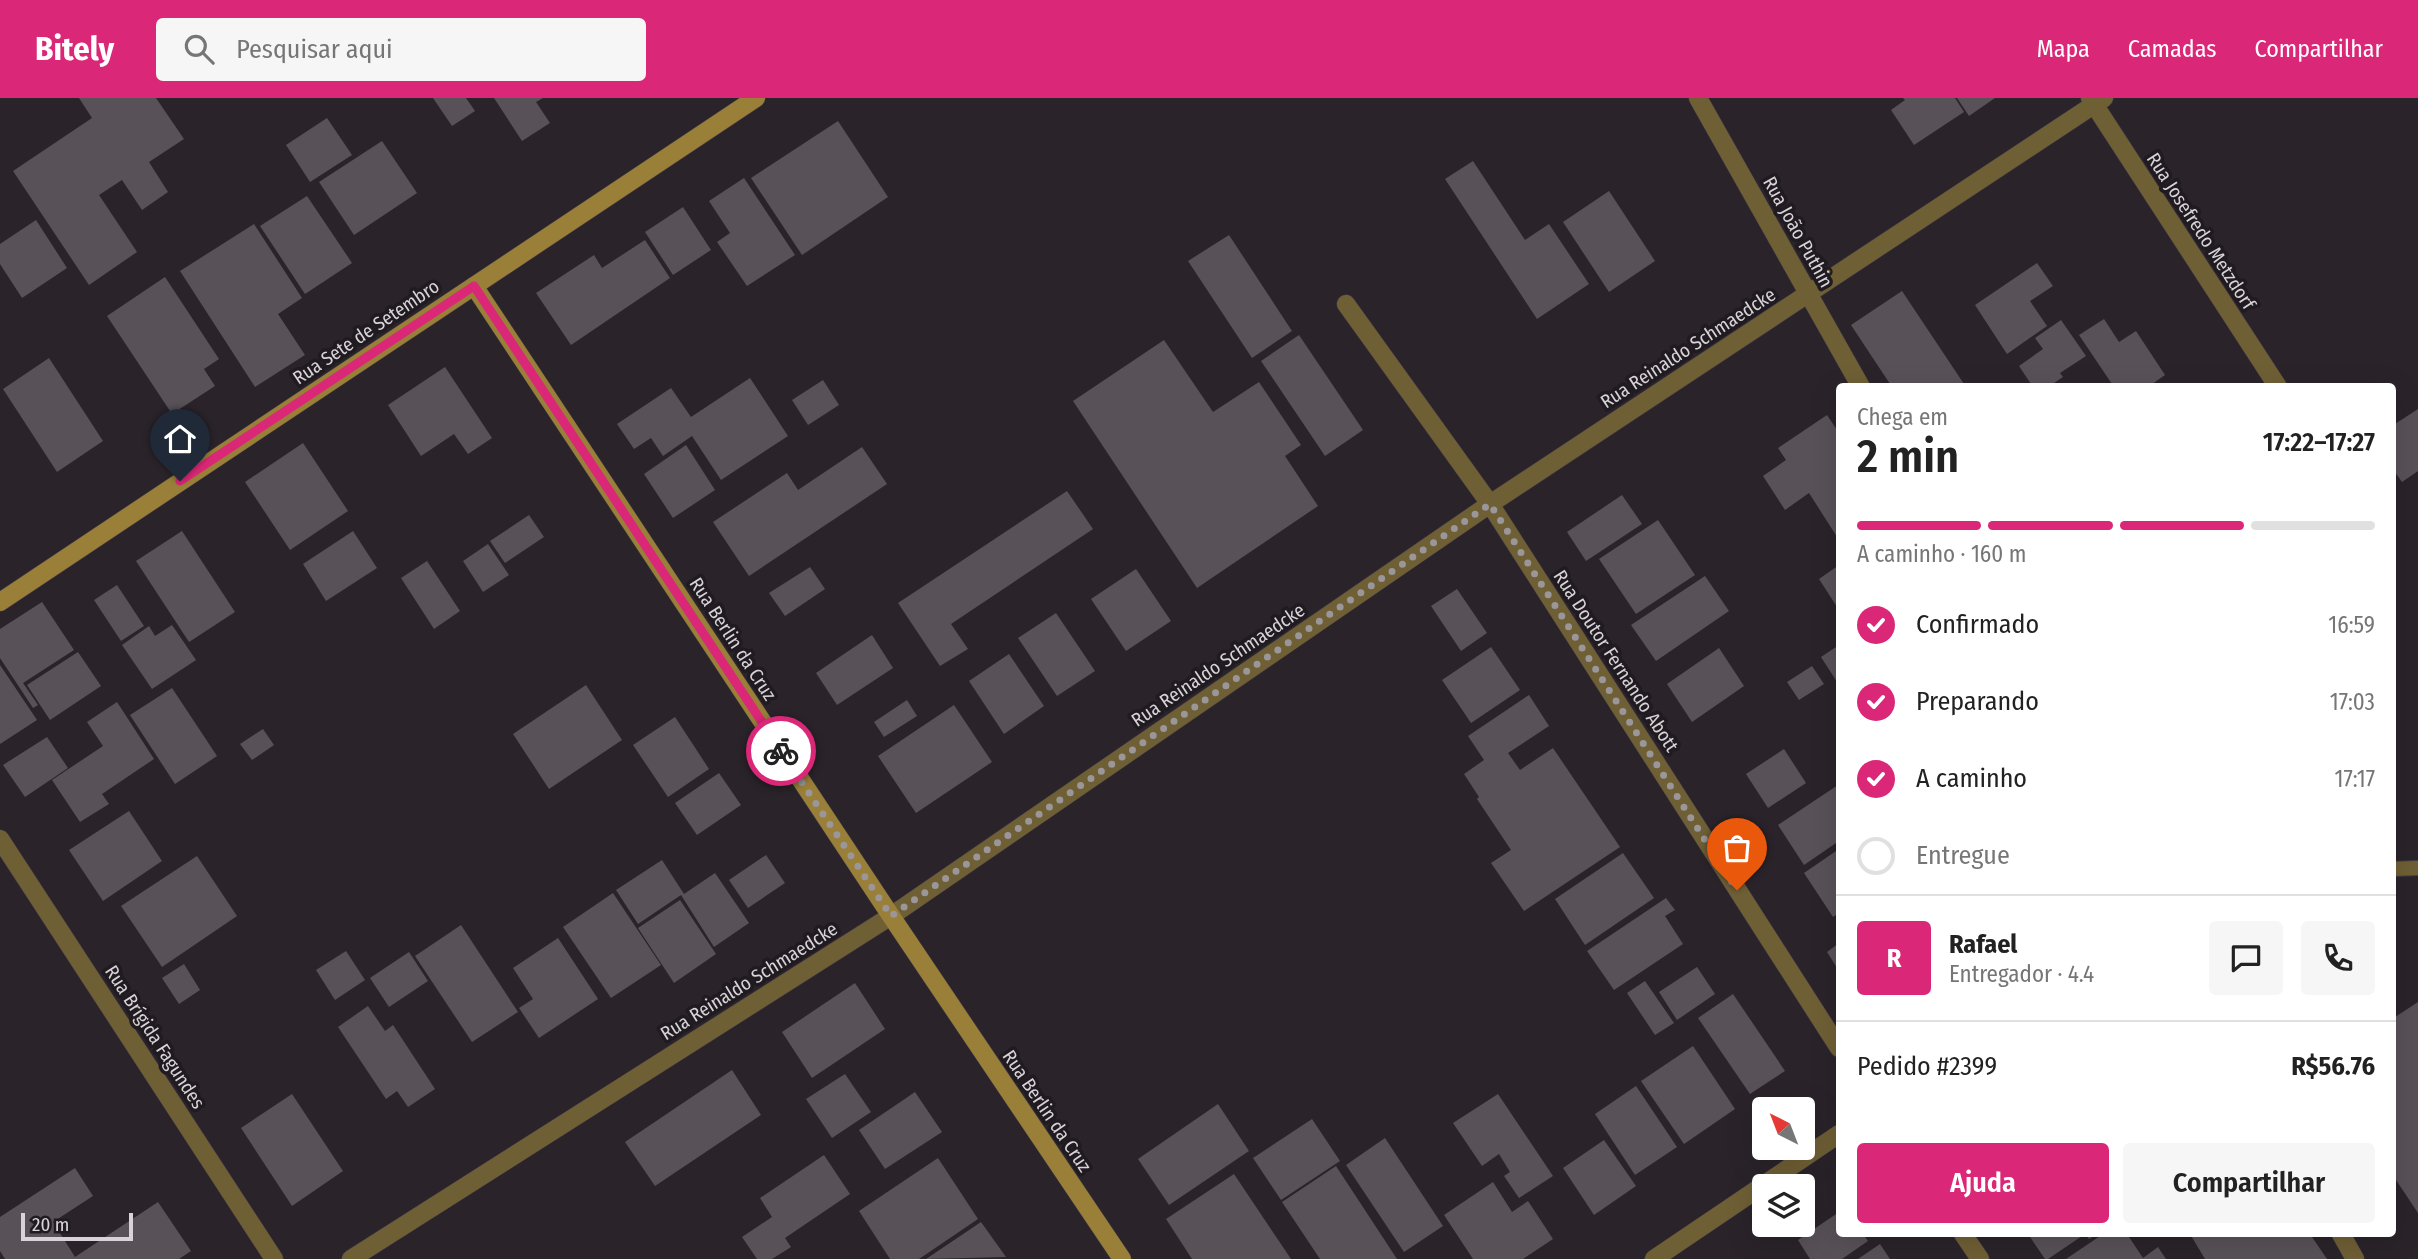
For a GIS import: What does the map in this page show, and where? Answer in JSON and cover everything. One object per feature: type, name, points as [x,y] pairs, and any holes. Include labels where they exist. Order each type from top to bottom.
[{"type":"street","name":"Rua Sete de Setembro","points":[[0,602],[756,98]]},
{"type":"street","name":"Rua João Puthin","points":[[1698,98],[1859,383]]},
{"type":"street","name":"Rua Reinaldo Schmaedcke","points":[[351,1259],[891,916],[1490,504],[2096,100]]},
{"type":"street","name":"Rua Josefredo Metzdorf","points":[[2096,100],[2275,383]]},
{"type":"street","name":"Rua Berlin da Cruz","points":[[474,286],[891,916],[1122,1259]]},
{"type":"street","name":"Rua Doutor Fernando Abott","points":[[1346,304],[1490,504],[1836,1043]]},
{"type":"street","name":"Rua Brígida Fagundes","points":[[0,839],[274,1259]]},
{"type":"street","points":[[1654,1259],[1836,1137]]},
{"type":"street","points":[[1965,1237],[1980,1259]]},
{"type":"street","points":[[2343,1237],[2355,1259]]},
{"type":"lane","points":[[2396,869],[2418,868]]},
{"type":"building","points":[[79,98],[156,98],[184,139],[149,162],[168,192],[142,210],[122,180],[99,195],[137,252],[89,285],[13,171],[92,118]]},
{"type":"building","points":[[433,98],[466,98],[475,111],[452,126]]},
{"type":"building","points":[[494,98],[543,98],[536,102],[550,123],[522,141]]},
{"type":"building","points":[[1903,98],[1955,98],[1964,112],[1914,145],[1891,110],[1905,100]]},
{"type":"building","points":[[1957,98],[1995,98],[1969,116]]},
{"type":"building","points":[[327,118],[352,155],[310,182],[286,145]]},
{"type":"building","points":[[838,121],[888,197],[802,255],[751,178]]},
{"type":"building","points":[[382,141],[417,193],[354,235],[319,182]]},
{"type":"building","points":[[1473,161],[1525,240],[1549,224],[1589,284],[1537,319],[1445,179]]},
{"type":"building","points":[[744,178],[795,255],[747,286],[717,242],[730,233],[709,201]]},
{"type":"building","points":[[1609,191],[1655,261],[1609,292],[1563,222]]},
{"type":"building","points":[[307,196],[352,263],[305,294],[260,226]]},
{"type":"building","points":[[683,207],[711,250],[673,275],[645,232]]},
{"type":"building","points":[[36,220],[67,268],[22,298],[0,264],[0,244]]},
{"type":"building","points":[[254,224],[302,298],[278,314],[305,355],[255,387],[180,271]]},
{"type":"building","points":[[1229,235],[1292,331],[1252,358],[1188,261]]},
{"type":"building","points":[[645,240],[670,278],[571,345],[536,293],[594,255],[602,268]]},
{"type":"building","points":[[2037,263],[2053,286],[2030,301],[2047,326],[2007,354],[1975,305]]},
{"type":"building","points":[[165,277],[219,359],[204,369],[215,386],[172,414],[107,316]]},
{"type":"building","points":[[1902,291],[1963,383],[1889,383],[1851,325]]},
{"type":"building","points":[[2104,319],[2119,342],[2136,331],[2165,375],[2154,383],[2111,383],[2079,335]]},
{"type":"building","points":[[2061,320],[2086,356],[2060,373],[2063,377],[2054,383],[2030,383],[2019,366],[2043,349],[2035,338]]},
{"type":"building","points":[[1299,335],[1363,430],[1325,456],[1261,361]]},
{"type":"building","points":[[1164,340],[1213,412],[1259,382],[1301,445],[1285,456],[1318,506],[1197,588],[1073,401]]},
{"type":"building","points":[[49,358],[103,441],[57,472],[3,389]]},
{"type":"building","points":[[445,367],[492,438],[468,454],[454,434],[421,456],[388,405]]},
{"type":"building","points":[[750,378],[788,436],[721,480],[692,436],[663,456],[651,438],[634,449],[617,424],[671,388],[691,417]]},
{"type":"building","points":[[823,380],[839,405],[808,425],[792,400]]},
{"type":"building","points":[[2418,409],[2418,471],[2402,482],[2396,474],[2396,423]]},
{"type":"building","points":[[1827,415],[1836,428],[1836,535],[1809,493],[1785,510],[1763,476],[1786,460],[1778,448]]},
{"type":"building","points":[[303,443],[348,511],[290,550],[245,482]]},
{"type":"building","points":[[686,445],[715,490],[673,518],[644,474]]},
{"type":"building","points":[[862,447],[887,484],[749,576],[713,522],[787,473],[798,490]]},
{"type":"building","points":[[1067,491],[1093,529],[951,624],[968,649],[940,666],[898,603]]},
{"type":"building","points":[[1622,495],[1642,524],[1586,561],[1567,532]]},
{"type":"building","points":[[529,515],[544,537],[505,563],[490,541]]},
{"type":"building","points":[[1658,520],[1695,575],[1636,614],[1599,559]]},
{"type":"building","points":[[182,531],[235,612],[189,642],[136,561]]},
{"type":"building","points":[[353,531],[377,568],[326,601],[303,564]]},
{"type":"building","points":[[488,544],[509,575],[483,592],[463,561]]},
{"type":"building","points":[[427,561],[460,611],[434,629],[401,578]]},
{"type":"building","points":[[810,567],[825,589],[785,616],[769,593]]},
{"type":"building","points":[[1836,567],[1836,605],[1819,579]]},
{"type":"building","points":[[1136,569],[1171,621],[1126,651],[1091,599]]},
{"type":"building","points":[[1705,576],[1729,611],[1656,661],[1631,625]]},
{"type":"building","points":[[117,585],[144,626],[121,641],[94,600]]},
{"type":"building","points":[[1457,589],[1487,633],[1461,651],[1431,606]]},
{"type":"building","points":[[42,602],[74,650],[23,683],[38,705],[33,708],[0,658],[0,629]]},
{"type":"building","points":[[1056,613],[1095,671],[1057,696],[1018,638]]},
{"type":"building","points":[[172,625],[196,660],[152,689],[122,645],[149,626],[155,636]]},
{"type":"building","points":[[872,635],[893,668],[837,705],[816,673]]},
{"type":"building","points":[[1491,647],[1520,690],[1471,723],[1442,680]]},
{"type":"building","points":[[1836,647],[1836,680],[1821,657]]},
{"type":"building","points":[[1719,648],[1744,686],[1692,722],[1667,684]]},
{"type":"building","points":[[78,652],[101,686],[50,720],[27,685]]},
{"type":"building","points":[[1009,654],[1044,706],[1004,734],[969,681]]},
{"type":"building","points":[[0,665],[37,720],[0,744]]},
{"type":"building","points":[[1812,666],[1824,684],[1799,700],[1787,682]]},
{"type":"building","points":[[586,685],[622,740],[549,789],[513,734]]},
{"type":"building","points":[[172,688],[217,756],[175,784],[130,715]]},
{"type":"building","points":[[1529,695],[1549,726],[1508,753],[1520,770],[1553,748],[1620,847],[1524,911],[1491,863],[1511,850],[1464,774],[1484,760],[1468,736]]},
{"type":"building","points":[[907,700],[917,716],[884,737],[874,722]]},
{"type":"building","points":[[117,702],[154,759],[102,794],[109,804],[80,822],[52,780],[103,746],[87,722]]},
{"type":"building","points":[[954,705],[992,762],[916,813],[878,756]]},
{"type":"building","points":[[675,717],[709,769],[668,797],[633,745]]},
{"type":"building","points":[[263,729],[274,745],[252,760],[240,744]]},
{"type":"building","points":[[47,737],[68,768],[25,797],[3,765]]},
{"type":"building","points":[[1784,749],[1806,783],[1768,808],[1746,774]]},
{"type":"building","points":[[719,773],[741,805],[697,835],[675,803]]},
{"type":"building","points":[[1836,786],[1836,843],[1804,865],[1778,825]]},
{"type":"building","points":[[129,811],[162,861],[103,901],[69,850]]},
{"type":"building","points":[[1836,851],[1836,915],[1833,917],[1804,873]]},
{"type":"building","points":[[1623,853],[1654,898],[1585,945],[1555,899]]},
{"type":"building","points":[[766,855],[785,883],[748,908],[729,880]]},
{"type":"building","points":[[197,856],[237,916],[162,967],[121,906]]},
{"type":"building","points":[[662,860],[684,894],[715,873],[749,923],[714,947],[681,895],[638,924],[616,890]]},
{"type":"building","points":[[613,893],[661,965],[611,998],[563,927]]},
{"type":"building","points":[[1666,898],[1675,910],[1665,916],[1683,944],[1614,990],[1587,951]]},
{"type":"building","points":[[680,900],[716,954],[674,983],[638,928]]},
{"type":"building","points":[[461,925],[518,1012],[472,1042],[415,956]]},
{"type":"building","points":[[558,938],[598,999],[539,1038],[519,1008],[533,999],[513,968]]},
{"type":"building","points":[[1836,945],[1836,966],[1827,952]]},
{"type":"building","points":[[346,951],[365,980],[335,1000],[316,970]]},
{"type":"building","points":[[409,952],[428,981],[389,1007],[370,978]]},
{"type":"building","points":[[184,964],[200,990],[179,1004],[162,978]]},
{"type":"building","points":[[1697,967],[1715,994],[1677,1020],[1659,992]]},
{"type":"building","points":[[1645,981],[1674,1023],[1655,1035],[1627,993]]},
{"type":"building","points":[[855,983],[885,1029],[812,1078],[782,1032]]},
{"type":"building","points":[[1733,994],[1785,1071],[1750,1094],[1698,1018]]},
{"type":"building","points":[[2418,1002],[2418,1213],[2396,1180],[2396,1016]]},
{"type":"building","points":[[368,1006],[385,1031],[393,1025],[435,1089],[408,1107],[397,1091],[386,1099],[338,1027]]},
{"type":"building","points":[[1693,1046],[1735,1109],[1684,1144],[1641,1081]]},
{"type":"building","points":[[732,1070],[761,1115],[655,1186],[625,1142]]},
{"type":"building","points":[[845,1074],[871,1112],[832,1138],[806,1099]]},
{"type":"building","points":[[1636,1086],[1677,1147],[1635,1175],[1595,1114]]},
{"type":"building","points":[[915,1092],[942,1132],[885,1169],[859,1130]]},
{"type":"building","points":[[292,1094],[343,1171],[292,1206],[241,1128]]},
{"type":"building","points":[[1498,1094],[1553,1176],[1519,1198],[1504,1176],[1510,1172],[1499,1154],[1482,1166],[1453,1123]]},
{"type":"building","points":[[1218,1104],[1249,1151],[1169,1205],[1138,1159]]},
{"type":"building","points":[[1312,1119],[1340,1161],[1281,1200],[1253,1158]]},
{"type":"building","points":[[1385,1138],[1443,1226],[1404,1252],[1346,1165]]},
{"type":"building","points":[[1604,1140],[1636,1186],[1594,1215],[1563,1168]]},
{"type":"building","points":[[824,1155],[850,1194],[785,1238],[791,1247],[772,1259],[757,1259],[742,1237],[772,1217],[760,1198]]},
{"type":"building","points":[[938,1158],[978,1219],[919,1259],[890,1259],[859,1211]]},
{"type":"building","points":[[1336,1166],[1397,1259],[1320,1259],[1282,1202]]},
{"type":"building","points":[[75,1168],[93,1196],[53,1222],[75,1257],[158,1202],[191,1251],[179,1259],[5,1259],[0,1251],[0,1217]]},
{"type":"building","points":[[1234,1174],[1291,1259],[1192,1259],[1166,1219]]},
{"type":"building","points":[[1493,1182],[1512,1212],[1528,1201],[1553,1239],[1523,1259],[1473,1259],[1444,1215]]},
{"type":"building","points":[[1836,1214],[1836,1237],[1865,1237],[1868,1241],[1842,1259],[1810,1259],[1798,1240],[1802,1237],[1815,1237],[1815,1228]]},
{"type":"building","points":[[981,1222],[1006,1257],[926,1259]]},
{"type":"building","points":[[2030,1237],[2081,1237],[2048,1259],[2045,1259]]},
{"type":"building","points":[[2099,1237],[2129,1237],[2143,1258],[2158,1247],[2166,1259],[2066,1259]]},
{"type":"building","points":[[2192,1237],[2312,1237],[2327,1259],[2205,1259]]},
{"type":"building","points":[[1880,1244],[1890,1259],[1858,1259]]},
{"type":"way so far","points":[[781,751],[891,916],[1490,504],[1737,890]]},
{"type":"route","points":[[180,481],[474,286],[781,751]]}]
